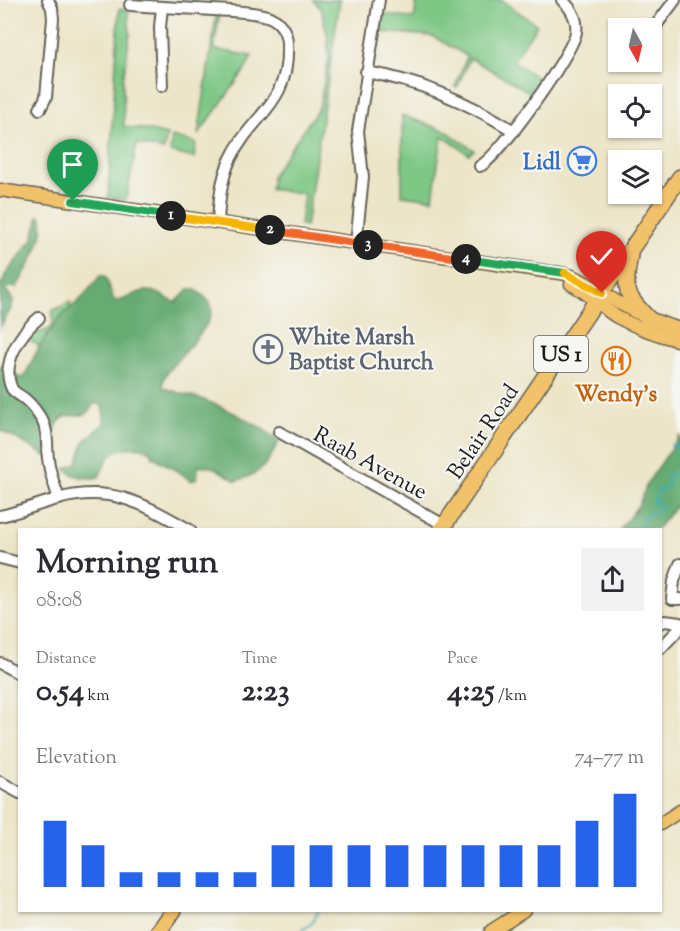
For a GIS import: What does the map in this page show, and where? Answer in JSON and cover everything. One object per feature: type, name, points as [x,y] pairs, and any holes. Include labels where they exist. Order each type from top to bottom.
[{"type":"highway","name":"Belair Road","points":[[442,527],[680,177]]},
{"type":"highway","points":[[631,251],[626,278],[627,289],[633,303],[649,319]]},
{"type":"highway","points":[[159,931],[173,912]]},
{"type":"main road","points":[[0,190],[550,272],[563,272],[599,297],[649,319],[680,329]]},
{"type":"main road","points":[[599,297],[616,316],[680,341]]},
{"type":"main road","points":[[662,823],[680,811]]},
{"type":"main road","points":[[491,931],[521,912]]},
{"type":"street","points":[[39,109],[46,97],[53,19],[52,8],[48,0]]},
{"type":"street","points":[[356,243],[363,177],[358,131],[379,0]]},
{"type":"street","points":[[480,166],[493,157],[514,131],[574,42],[576,20],[573,12],[562,0]]},
{"type":"street","points":[[662,18],[675,0]]},
{"type":"street","points":[[130,5],[228,11],[268,16],[281,26],[287,38],[287,55],[282,83],[273,104],[239,143],[229,162],[221,188],[218,222]]},
{"type":"street","points":[[162,7],[160,27],[162,86]]},
{"type":"street","points":[[366,72],[447,94],[484,112],[514,131]]},
{"type":"street","points":[[39,318],[25,331],[12,350],[6,368],[7,378],[11,388],[27,401],[43,422],[48,433],[48,459],[59,499]]},
{"type":"street","name":"Raab Avenue","points":[[279,432],[442,527]]},
{"type":"street","points":[[0,516],[59,499],[89,495],[119,496],[150,508],[186,528]]},
{"type":"street","points":[[0,558],[18,562]]},
{"type":"street","points":[[680,564],[674,581],[672,599],[680,599]]},
{"type":"street","points":[[662,622],[680,622]]},
{"type":"street","points":[[662,647],[680,628]]},
{"type":"street","points":[[0,663],[18,673]]},
{"type":"street","points":[[0,782],[18,792]]},
{"type":"green space","points":[[313,0],[340,0],[306,226],[300,225],[304,194],[270,189],[272,175],[319,108],[328,61],[328,37],[321,9]]},
{"type":"green space","points":[[417,0],[501,0],[537,25],[513,61],[538,79],[529,92],[470,58],[457,88],[455,87],[467,56],[432,36],[381,32],[384,14],[414,19]]},
{"type":"green space","points":[[119,9],[128,10],[130,34],[123,80],[124,127],[167,135],[164,150],[137,144],[126,200],[108,197]]},
{"type":"green space","points":[[216,17],[219,17],[214,49],[252,56],[245,70],[198,135]]},
{"type":"green space","points":[[402,115],[446,131],[474,150],[469,154],[442,136],[433,199],[402,195]]},
{"type":"green space","points":[[172,137],[196,143],[194,158],[170,152]]},
{"type":"green space","points":[[39,215],[42,217],[43,226],[39,244],[17,287],[5,289],[13,300],[12,307],[0,328],[0,283],[3,283],[5,275],[33,239]]},
{"type":"green space","points":[[100,276],[106,279],[115,301],[148,291],[156,292],[176,302],[189,289],[194,289],[208,300],[211,313],[208,322],[168,371],[163,387],[205,400],[251,422],[271,435],[279,442],[263,467],[252,475],[236,481],[215,468],[199,465],[196,479],[191,481],[152,456],[148,450],[132,448],[120,450],[111,455],[99,477],[77,476],[65,469],[77,463],[84,442],[104,423],[101,404],[93,404],[85,414],[65,417],[61,420],[56,430],[54,459],[52,460],[0,430],[0,365],[23,379],[39,347],[60,317],[82,298]]},
{"type":"green space","points":[[70,302],[71,311],[48,352],[25,338],[50,328],[53,319],[52,311]]},
{"type":"green space","points":[[680,436],[680,501],[658,528],[621,528],[638,506],[648,482]]},
{"type":"waterway","points":[[671,444],[680,451]]},
{"type":"waterway","points":[[672,445],[680,445]]},
{"type":"waterway","points":[[680,459],[677,467],[680,472]]},
{"type":"waterway","points":[[641,528],[641,523],[649,513],[660,510],[661,505],[653,502],[660,489],[669,487],[666,475],[680,474]]},
{"type":"waterway","points":[[301,931],[312,923],[318,912]]},
{"type":"place","name":"Lidl","points":[[582,161]]},
{"type":"place","name":"White Marsh Baptist Church","points":[[268,349]]},
{"type":"place","name":"Wendy's","points":[[616,361]]},
{"type":"route","points":[[73,201],[550,272],[563,272],[602,293]]}]
